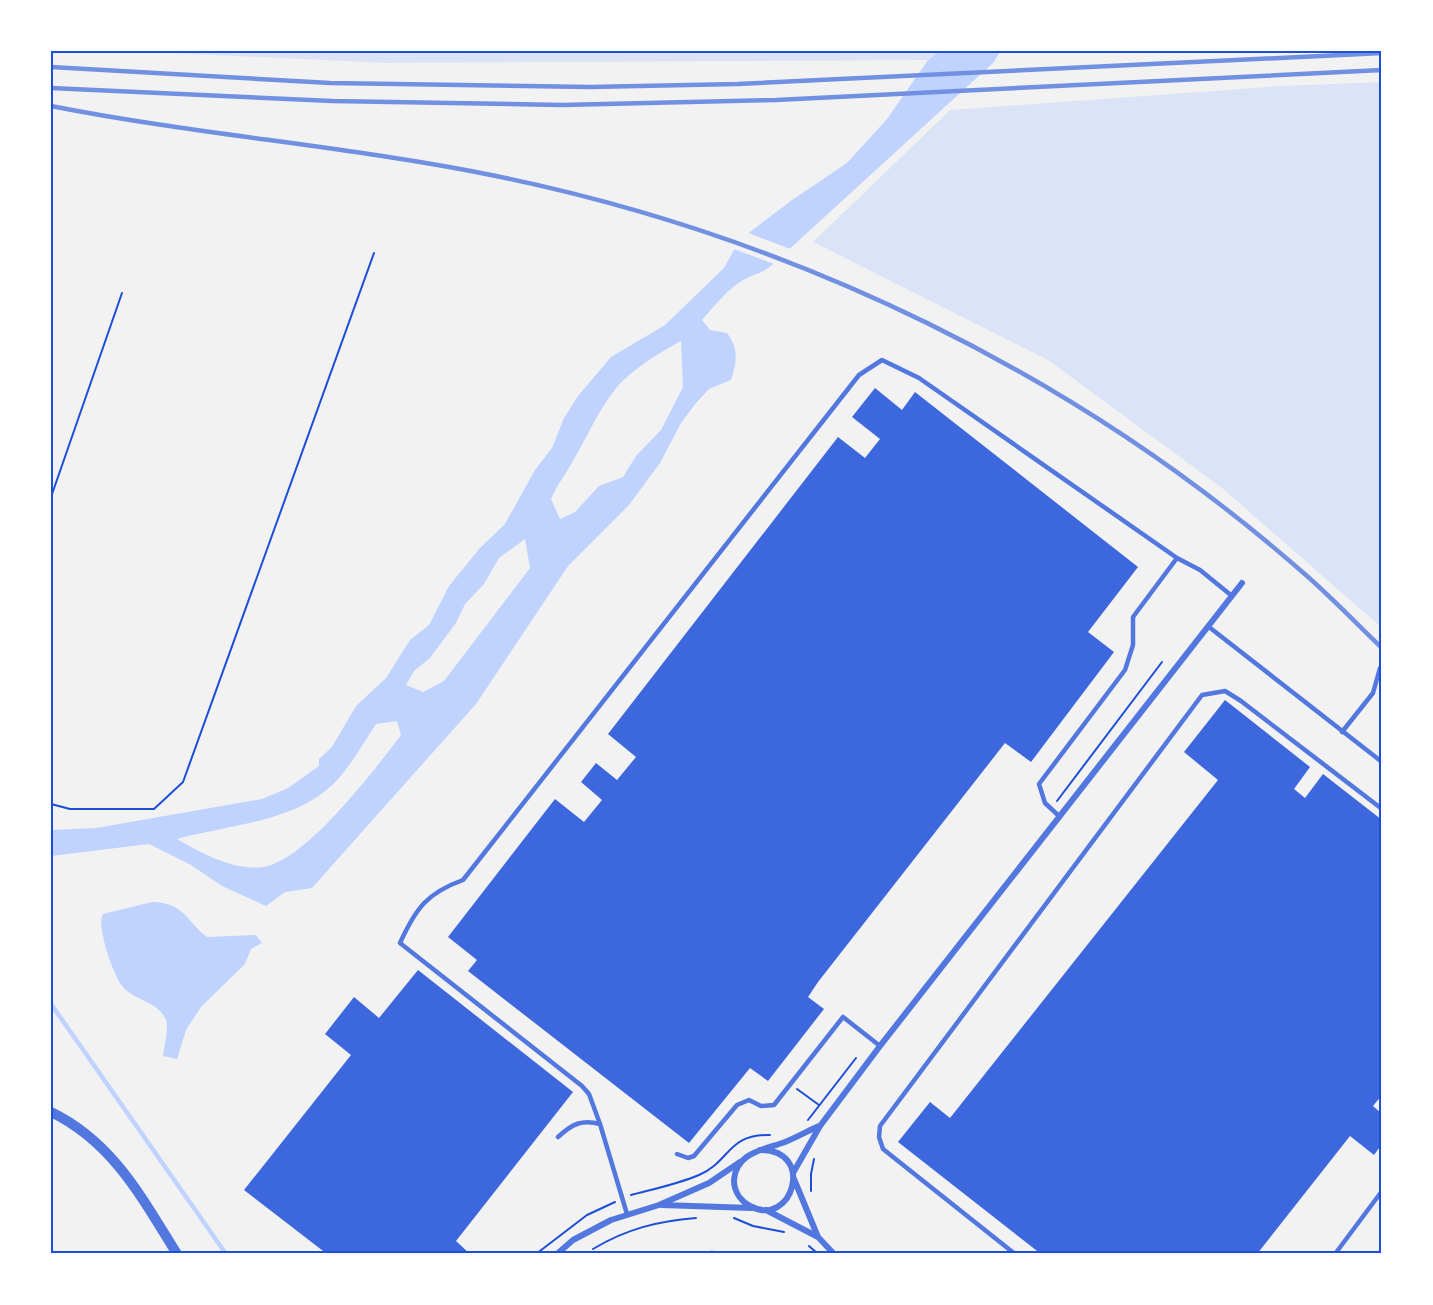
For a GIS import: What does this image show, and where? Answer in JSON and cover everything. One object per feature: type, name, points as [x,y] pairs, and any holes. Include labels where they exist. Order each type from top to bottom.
[{"type":"street","points":[[765,1210],[777,1207],[787,1199],[793,1189],[794,1176],[829,1113],[1242,583]]},
{"type":"street","points":[[51,1112],[90,1135],[111,1154],[129,1177],[177,1254]]},
{"type":"street","points":[[557,1254],[573,1240],[627,1214],[659,1205],[709,1183],[749,1154],[820,1126]]},
{"type":"street","points":[[760,1150],[781,1155],[794,1176],[818,1237]]},
{"type":"street","points":[[740,1161],[735,1172],[735,1189],[744,1202],[754,1208]]},
{"type":"street","points":[[659,1205],[765,1210],[818,1237],[834,1254]]},
{"type":"lane","points":[[627,1214],[589,1094],[582,1086],[400,943],[423,903],[433,893],[464,879],[859,375],[882,360],[919,378],[1177,558],[1200,570],[1232,596]]},
{"type":"lane","points":[[1060,817],[1050,810],[1039,784],[1125,670],[1133,645],[1133,617],[1177,558]]},
{"type":"lane","points":[[1209,627],[1382,762]]},
{"type":"lane","points":[[1342,732],[1373,693],[1380,668]]},
{"type":"lane","points":[[1015,1254],[884,1149],[879,1137],[880,1126],[1202,695],[1225,692],[1241,701],[1382,809]]},
{"type":"lane","points":[[677,1154],[688,1158],[694,1156],[737,1105],[749,1100],[761,1106],[774,1105],[843,1017],[880,1046]]},
{"type":"lane","points":[[558,1137],[570,1125],[586,1120],[600,1124]]},
{"type":"lane","points":[[1335,1254],[1382,1191]]},
{"type":"path","points":[[51,804],[70,809],[154,809],[183,782],[374,253]]},
{"type":"path","points":[[51,497],[122,293]]},
{"type":"path","points":[[1050,810],[1162,662]]},
{"type":"path","points":[[804,1125],[872,1039]]},
{"type":"path","points":[[790,1083],[829,1113]]},
{"type":"path","points":[[536,1254],[587,1215],[621,1198],[699,1175],[746,1137],[774,1135]]},
{"type":"path","points":[[728,1216],[753,1226],[790,1233]]},
{"type":"path","points":[[593,1249],[613,1237],[648,1224],[703,1217]]},
{"type":"path","points":[[808,1244],[818,1254]]},
{"type":"shaded area","points":[[128,51],[940,51],[928,60],[386,63]]},
{"type":"shaded area","points":[[1382,82],[1382,628],[1222,488],[1048,360],[813,242],[950,110],[1281,86]]},
{"type":"water","points":[[940,51],[1000,51],[994,62],[772,265],[737,284],[702,320],[710,330],[727,333],[734,345],[736,356],[731,380],[709,389],[696,403],[681,423],[660,463],[629,505],[568,566],[476,704],[312,888],[285,892],[266,906],[222,886],[191,865],[149,844],[51,856],[51,830],[96,828],[262,799],[288,788],[319,766],[319,759],[332,747],[356,706],[386,678],[410,640],[429,625],[449,586],[480,548],[505,524],[535,470],[552,448],[564,418],[578,396],[611,357],[665,325],[724,268],[735,248],[750,232],[847,163],[887,119],[928,60]],"holes":[[[681,341],[683,387],[661,430],[636,456],[623,477],[599,486],[575,512],[560,519],[551,499],[611,395],[639,367]],[[525,539],[530,568],[444,681],[423,692],[406,685],[414,671],[430,658],[456,623],[465,604],[484,584],[499,558]],[[397,721],[401,735],[375,769],[319,832],[280,861],[252,868],[229,864],[177,839],[263,820],[304,804],[323,793],[339,778],[376,724]]]},
{"type":"water","points":[[152,902],[163,903],[178,909],[207,937],[256,935],[262,943],[251,949],[245,964],[201,1007],[186,1030],[177,1059],[163,1056],[167,1028],[162,1014],[152,1005],[128,992],[119,981],[107,950],[102,928],[103,914]]},
{"type":"pier","points":[[746,232],[793,250],[777,265],[731,248]]},
{"type":"building","points":[[875,388],[902,410],[915,392],[1138,567],[1088,632],[1114,652],[1031,762],[1005,743],[818,982],[808,997],[824,1009],[768,1081],[750,1068],[689,1143],[468,971],[477,960],[448,937],[555,799],[584,822],[602,800],[581,782],[596,763],[617,780],[636,757],[608,734],[838,437],[865,458],[880,439],[852,417]]},
{"type":"building","points":[[1225,700],[1310,767],[1294,789],[1305,798],[1323,774],[1382,820],[1382,1095],[1373,1106],[1382,1114],[1382,1144],[1374,1155],[1350,1136],[1257,1254],[1041,1254],[898,1142],[930,1102],[950,1118],[1218,780],[1184,752]]},
{"type":"building","points":[[418,970],[573,1092],[456,1241],[470,1254],[327,1254],[244,1190],[351,1055],[325,1034],[354,997],[379,1018]]},
{"type":"waterway","points":[[51,1004],[226,1254]]},
{"type":"railway","points":[[51,67],[330,83],[590,87],[738,84],[1382,53]]},
{"type":"railway","points":[[51,88],[332,101],[562,105],[776,100],[1382,70]]},
{"type":"railway","points":[[51,106],[162,125],[385,156],[496,176],[607,202],[716,236],[823,276],[927,323],[1028,377],[1126,437],[1219,503],[1307,576],[1382,648]]}]
